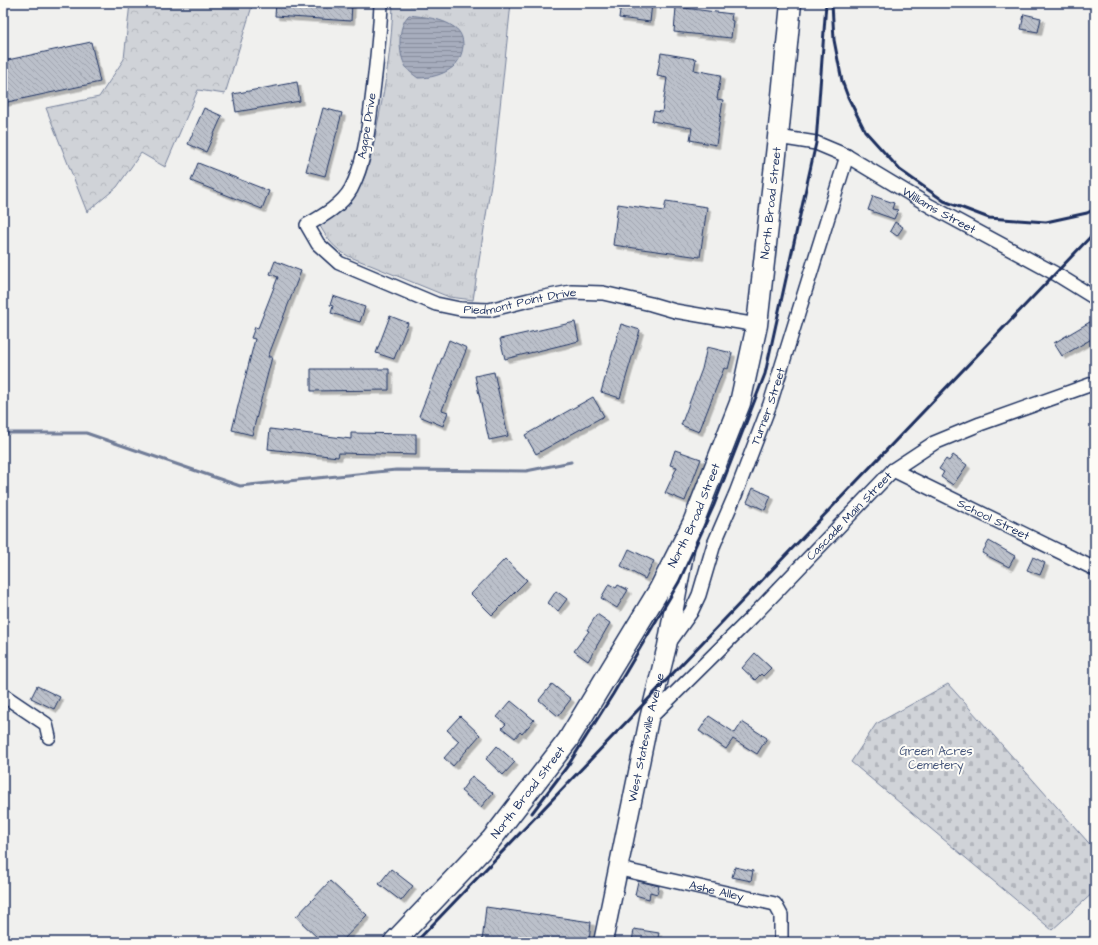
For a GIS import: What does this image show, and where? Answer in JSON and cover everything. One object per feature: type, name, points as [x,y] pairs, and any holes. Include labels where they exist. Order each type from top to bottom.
[{"type":"main road","name":"North Broad Street","points":[[394,942],[491,840],[568,740],[659,590],[688,533],[740,403],[757,325],[791,3]]},
{"type":"street","name":"Agape Drive","points":[[307,226],[326,215],[340,202],[350,190],[361,164],[370,118],[379,44],[381,3]]},
{"type":"street","name":"Williams Street","points":[[778,137],[816,143],[847,156],[930,206],[1056,274],[1095,298]]},
{"type":"street","name":"Turner Street","points":[[667,646],[691,612],[699,595],[714,544],[736,493],[770,404],[847,156]]},
{"type":"street","name":"Piedmont Point Drive","points":[[307,226],[318,244],[338,263],[436,304],[460,309],[489,310],[571,292],[603,293],[652,304],[675,311],[757,325]]},
{"type":"street","name":"Cascade Main Street","points":[[649,719],[752,617],[893,470],[934,443],[980,424],[1095,383]]},
{"type":"street","name":"School Street","points":[[893,470],[1095,569]]},
{"type":"street","name":"West Statesville Avenue","points":[[603,942],[620,870],[649,719],[667,646],[688,533]]},
{"type":"street","points":[[3,695],[46,724],[49,736]]},
{"type":"street","name":"Ashe Alley","points":[[620,870],[775,904],[781,915],[781,942]]},
{"type":"green space","points":[[130,3],[253,3],[225,94],[198,90],[165,167],[141,153],[117,187],[87,212],[46,108],[99,97],[124,59]]},
{"type":"green space","points":[[393,3],[511,3],[494,164],[473,300],[449,297],[348,256],[332,243],[320,226],[338,212],[354,196],[362,183],[368,168],[374,145],[386,77],[390,48]]},
{"type":"green space","name":"Green Acres Cemetery","points":[[948,684],[1095,850],[1095,891],[1052,930],[851,762],[876,724]]},
{"type":"water","points":[[409,15],[438,20],[449,24],[458,31],[463,41],[463,47],[460,58],[453,67],[432,77],[418,78],[406,67],[401,55],[400,40],[402,26]]},
{"type":"building","points":[[276,3],[352,3],[351,21],[275,16]]},
{"type":"building","points":[[621,3],[652,3],[650,22],[619,18]]},
{"type":"building","points":[[676,7],[732,14],[731,20],[733,21],[731,38],[674,32]]},
{"type":"building","points":[[1024,14],[1041,18],[1038,32],[1021,29]]},
{"type":"building","points":[[91,42],[100,82],[3,103],[3,61]]},
{"type":"building","points":[[661,53],[696,59],[694,70],[721,75],[717,99],[723,100],[716,145],[690,140],[692,128],[652,121],[654,111],[662,112],[667,78],[657,76]]},
{"type":"building","points":[[297,82],[300,101],[236,112],[233,94]]},
{"type":"building","points":[[204,108],[222,116],[206,152],[188,144]]},
{"type":"building","points":[[323,108],[342,113],[325,176],[306,171]]},
{"type":"building","points":[[198,163],[269,191],[262,209],[191,181]]},
{"type":"building","points":[[873,196],[894,203],[892,209],[898,210],[894,219],[868,210]]},
{"type":"building","points":[[666,201],[707,207],[700,257],[613,245],[618,204],[664,211]]},
{"type":"building","points":[[895,222],[903,227],[897,236],[890,231]]},
{"type":"building","points":[[275,261],[301,271],[268,357],[272,357],[252,435],[232,430],[255,339],[251,338],[255,327],[258,328],[278,277],[270,274]]},
{"type":"building","points":[[333,296],[365,307],[360,322],[331,313],[333,306],[330,305]]},
{"type":"building","points":[[390,316],[408,323],[394,359],[376,353]]},
{"type":"building","points":[[1095,319],[1095,337],[1062,356],[1054,343]]},
{"type":"building","points":[[575,322],[579,341],[505,359],[500,339]]},
{"type":"building","points":[[621,324],[640,330],[620,398],[601,392]]},
{"type":"building","points":[[449,340],[467,348],[442,410],[448,412],[443,426],[419,416]]},
{"type":"building","points":[[707,347],[732,353],[728,369],[724,368],[699,432],[681,425],[702,369]]},
{"type":"building","points":[[311,369],[389,369],[389,390],[311,391]]},
{"type":"building","points":[[494,372],[508,436],[489,440],[475,376]]},
{"type":"building","points":[[593,397],[604,416],[536,454],[525,435]]},
{"type":"building","points":[[270,429],[351,439],[351,433],[416,434],[416,455],[339,453],[338,457],[268,449]]},
{"type":"building","points":[[675,450],[701,459],[685,501],[665,493],[677,467],[670,465]]},
{"type":"building","points":[[953,455],[967,465],[953,485],[941,477],[944,472],[939,469],[946,459],[949,461]]},
{"type":"building","points":[[753,488],[771,496],[765,510],[747,502]]},
{"type":"building","points":[[989,541],[1015,556],[1009,567],[982,553]]},
{"type":"building","points":[[629,549],[654,561],[645,579],[621,566]]},
{"type":"building","points":[[1033,557],[1045,563],[1040,575],[1027,570]]},
{"type":"building","points":[[505,559],[527,580],[492,615],[471,594]]},
{"type":"building","points":[[609,584],[616,588],[618,585],[628,590],[617,608],[601,598]]},
{"type":"building","points":[[556,591],[567,599],[558,611],[548,603]]},
{"type":"building","points":[[597,614],[610,623],[588,661],[574,651],[589,631],[587,630]]},
{"type":"building","points":[[755,653],[771,668],[763,676],[761,674],[755,680],[742,668]]},
{"type":"building","points":[[552,684],[571,699],[558,716],[539,700]]},
{"type":"building","points":[[37,686],[60,697],[54,709],[31,698]]},
{"type":"building","points":[[511,701],[534,720],[522,734],[520,732],[515,738],[502,728],[506,724],[497,717]]},
{"type":"building","points":[[460,716],[480,735],[453,766],[444,758],[459,741],[447,730]]},
{"type":"building","points":[[709,716],[735,733],[742,722],[767,738],[757,754],[733,739],[726,749],[699,731]]},
{"type":"building","points":[[497,746],[515,762],[503,775],[486,759]]},
{"type":"building","points":[[472,776],[493,793],[481,807],[461,791]]},
{"type":"building","points":[[735,867],[753,871],[751,881],[732,877]]},
{"type":"building","points":[[391,869],[413,886],[401,901],[379,884]]},
{"type":"building","points":[[330,881],[367,915],[341,942],[322,942],[296,917]]},
{"type":"building","points":[[638,881],[659,886],[657,894],[650,892],[649,899],[635,895]]},
{"type":"building","points":[[486,907],[591,922],[589,942],[482,942]]},
{"type":"building","points":[[634,929],[659,933],[657,942],[632,942]]},
{"type":"waterway","points":[[3,433],[86,433],[240,486],[396,470],[526,471],[571,462]]},
{"type":"railway","points":[[532,813],[569,764],[613,694],[679,582],[714,505],[765,374],[816,143],[826,3]]},
{"type":"railway","points":[[832,3],[834,40],[842,81],[848,97],[865,131],[900,170],[944,201],[989,218],[1046,222],[1087,213],[1095,209]]},
{"type":"railway","points":[[416,942],[1095,232]]}]
